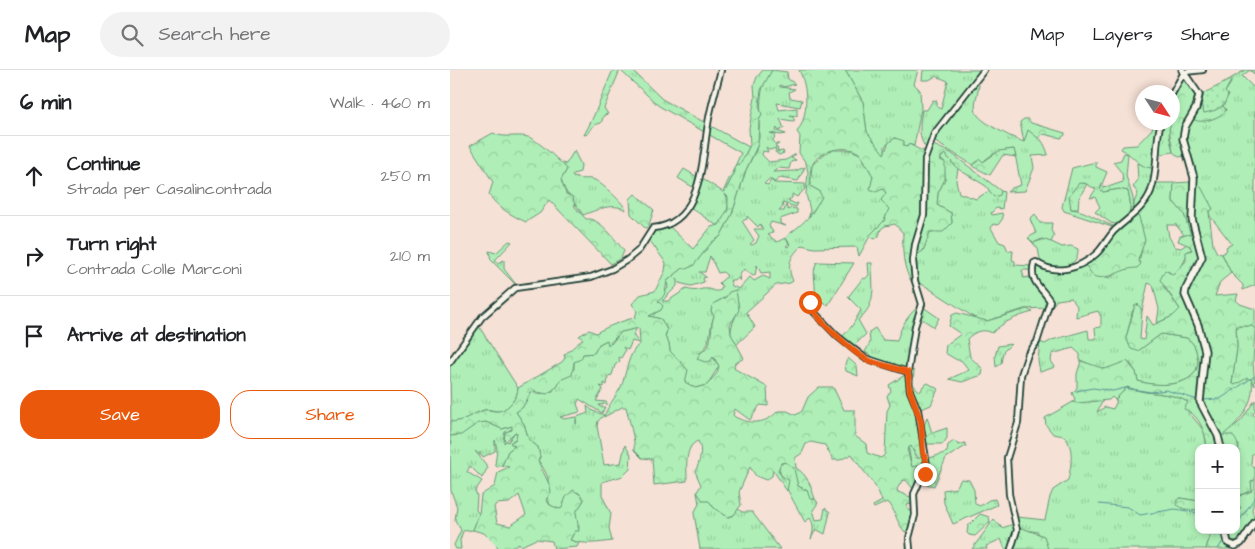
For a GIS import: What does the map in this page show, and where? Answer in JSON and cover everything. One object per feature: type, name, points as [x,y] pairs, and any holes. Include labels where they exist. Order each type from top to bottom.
[{"type":"main road","points":[[1183,71],[1199,95],[1195,111],[1185,127],[1183,139],[1194,178],[1192,219],[1202,255],[1200,264],[1186,289],[1186,297],[1198,325],[1205,351],[1200,402],[1218,436],[1220,444]]},
{"type":"main road","points":[[1226,534],[1228,543],[1235,546],[1241,543],[1255,522]]},
{"type":"street","points":[[450,362],[482,317],[515,288],[591,277],[612,269],[639,250],[653,228],[668,225],[679,216],[689,204],[699,181],[704,160],[708,119],[721,70]]},
{"type":"street","points":[[910,549],[909,538],[914,515],[914,494],[927,465],[920,416],[910,391],[908,372],[915,326],[922,304],[915,281],[913,262],[915,246],[924,215],[925,160],[934,134],[984,70]]},
{"type":"street","points":[[1176,85],[1183,71],[1204,70]]},
{"type":"street","points":[[1011,549],[1017,530],[1009,494],[1007,458],[1018,423],[1021,375],[1028,354],[1037,342],[1050,301],[1032,275],[1033,265],[1036,262],[1048,269],[1058,271],[1072,268],[1096,254],[1112,233],[1134,215],[1149,195],[1154,182],[1160,130]]},
{"type":"street","points":[[813,296],[810,302],[812,310],[853,349],[869,361],[908,372]]},
{"type":"green space","points":[[613,70],[620,70],[604,108],[608,114],[604,115],[601,123],[594,125],[588,134],[584,135],[596,111]]},
{"type":"green space","points":[[620,70],[632,70],[662,99],[749,147],[741,163],[735,166],[741,153],[659,106]]},
{"type":"green space","points":[[763,70],[772,70],[761,90],[759,107],[762,114],[759,120],[758,144],[746,170],[732,214],[720,237],[712,242],[693,266],[686,269],[683,268],[667,281],[664,295],[658,301],[663,306],[661,310],[649,316],[661,319],[667,330],[665,337],[669,343],[670,351],[688,370],[685,382],[695,388],[707,385],[717,373],[719,366],[713,356],[711,361],[705,362],[697,359],[710,342],[714,316],[711,311],[713,304],[726,297],[729,292],[736,290],[739,310],[730,325],[731,334],[744,358],[734,364],[735,369],[767,387],[768,406],[760,405],[750,420],[735,409],[733,415],[741,420],[758,422],[768,419],[778,411],[787,411],[796,415],[802,411],[808,397],[819,387],[833,387],[844,410],[855,410],[855,436],[866,444],[867,453],[881,458],[885,454],[887,411],[890,405],[887,396],[891,391],[889,385],[905,375],[916,406],[921,457],[919,459],[911,446],[907,449],[912,467],[922,465],[925,468],[914,490],[906,480],[902,481],[897,489],[898,492],[913,498],[913,505],[908,504],[907,506],[908,510],[914,512],[911,527],[905,532],[890,504],[887,502],[874,508],[873,506],[882,501],[872,482],[852,454],[840,460],[833,460],[825,445],[811,442],[806,444],[802,453],[795,458],[796,468],[806,478],[815,499],[810,499],[807,490],[798,486],[794,469],[786,462],[781,463],[778,470],[782,477],[789,480],[787,491],[773,470],[772,476],[766,480],[756,476],[750,467],[739,492],[741,505],[734,515],[728,517],[714,508],[709,501],[703,501],[697,492],[701,485],[695,471],[700,456],[700,444],[698,441],[688,452],[687,481],[654,485],[652,459],[642,458],[634,450],[633,436],[626,407],[622,407],[604,417],[621,387],[633,352],[640,344],[639,328],[621,332],[608,345],[607,340],[599,344],[594,353],[583,354],[581,359],[574,362],[572,375],[560,380],[558,386],[547,394],[532,391],[522,408],[516,412],[524,424],[529,440],[538,447],[540,457],[538,461],[551,492],[546,500],[550,505],[559,509],[562,508],[566,497],[573,490],[581,495],[584,500],[576,512],[579,531],[575,531],[570,540],[579,543],[577,547],[554,549],[552,541],[536,539],[521,546],[519,543],[509,549],[500,549],[484,533],[473,530],[479,514],[481,495],[495,486],[498,472],[509,467],[502,466],[508,451],[515,446],[510,443],[516,439],[517,433],[515,432],[504,443],[505,432],[512,430],[512,426],[502,429],[486,422],[478,423],[461,435],[450,436],[450,422],[455,422],[484,410],[503,410],[512,402],[518,388],[562,362],[565,358],[564,355],[583,339],[579,336],[589,330],[596,333],[615,324],[635,318],[637,311],[632,304],[640,295],[655,291],[665,271],[666,263],[648,238],[654,229],[670,227],[693,249],[711,227],[719,225],[728,209],[728,197],[724,193],[735,172],[735,166],[741,163],[750,145],[749,128],[755,98],[754,85],[757,77]],"holes":[[[519,495],[526,515],[510,526],[497,523],[494,507],[496,504],[509,503]]]},
{"type":"green space","points":[[772,70],[787,72],[788,79],[795,84],[784,87],[780,85],[780,87],[795,89],[789,92],[790,98],[802,100],[800,107],[777,103],[779,110],[797,108],[797,116],[790,115],[795,120],[793,121],[780,119],[784,128],[779,131],[777,128],[776,131],[786,134],[770,133],[776,135],[773,140],[775,144],[779,144],[775,146],[778,149],[777,152],[783,151],[784,153],[779,155],[775,152],[776,148],[770,150],[766,147],[768,152],[763,151],[762,155],[769,162],[786,160],[796,154],[791,158],[796,160],[791,162],[789,169],[779,168],[773,172],[795,171],[805,167],[798,181],[780,178],[775,182],[771,180],[774,183],[805,184],[805,189],[797,197],[792,194],[792,198],[788,200],[795,204],[798,203],[796,207],[782,203],[783,207],[779,211],[784,211],[786,205],[788,210],[791,208],[797,209],[797,213],[780,219],[780,223],[786,226],[771,222],[769,226],[773,232],[768,235],[777,242],[785,238],[789,243],[786,246],[788,247],[790,244],[786,238],[788,235],[809,216],[817,205],[819,191],[810,186],[812,165],[829,150],[851,150],[860,154],[873,176],[872,184],[883,189],[886,193],[884,202],[889,209],[884,221],[870,236],[859,256],[857,247],[814,248],[802,245],[790,262],[793,281],[776,285],[746,312],[755,327],[736,345],[731,332],[738,309],[736,291],[713,304],[711,311],[714,316],[708,341],[699,354],[712,356],[719,366],[707,385],[695,388],[685,382],[687,370],[670,351],[669,343],[665,337],[667,330],[661,319],[649,316],[661,310],[658,300],[668,288],[667,281],[683,268],[697,261],[712,242],[720,237],[732,214],[746,170],[756,150],[759,138],[762,93],[765,82]],"holes":[[[769,179],[771,180],[768,185],[764,184]],[[747,216],[758,227],[760,224],[763,229],[754,229],[759,236],[756,243],[752,245],[750,244],[754,240],[742,221],[747,219]],[[710,256],[718,273],[723,272],[727,276],[719,283],[722,286],[721,290],[704,289],[694,291],[686,289],[668,301],[662,301],[677,286],[677,278],[679,283],[691,286],[704,282],[703,278],[706,277],[699,272],[705,272]],[[757,265],[761,273],[770,272],[770,279],[763,276],[754,281],[750,277],[739,289],[732,286],[730,280],[735,281],[738,278],[740,281],[739,276],[744,269],[753,276],[755,275]]]},
{"type":"green space","points":[[799,70],[845,70],[863,102],[867,132],[884,154],[889,142],[895,138],[904,141],[904,146],[907,147],[909,144],[922,151],[927,149],[922,182],[923,215],[914,245],[917,295],[913,292],[916,288],[908,276],[904,262],[903,233],[895,224],[881,229],[879,236],[875,239],[869,236],[884,221],[889,209],[881,200],[886,193],[883,189],[876,192],[870,189],[873,176],[859,153],[846,149],[832,150],[819,156],[815,161],[811,171],[810,186],[819,191],[822,197],[809,217],[810,210],[806,194],[808,172],[806,163],[799,153],[800,136],[797,132],[804,118],[806,101],[804,85]]},
{"type":"green space","points":[[845,70],[918,70],[914,84],[920,90],[921,109],[914,146],[909,144],[907,147],[895,138],[885,146],[885,154],[882,153],[867,132],[863,102]]},
{"type":"green space","points":[[923,70],[983,70],[951,111],[927,149],[920,136],[922,110],[927,110],[933,100],[937,101],[937,107],[941,109],[948,81],[936,76],[929,80],[922,80]]},
{"type":"green space","points":[[1245,70],[1250,70],[1242,76],[1255,89],[1255,285],[1243,290],[1243,285],[1231,273],[1222,254],[1227,250],[1226,247],[1232,244],[1210,216],[1209,212],[1213,209],[1195,185],[1184,139],[1185,133],[1193,119],[1201,121],[1210,119],[1219,116],[1226,110],[1223,106],[1225,103],[1225,92],[1231,83],[1230,79]]},
{"type":"green space","points":[[1184,75],[1196,91],[1184,137],[1185,156],[1179,157],[1173,152],[1169,130],[1180,130],[1179,85]]},
{"type":"green space","points":[[1232,79],[1225,92],[1228,95],[1225,103],[1216,110],[1204,113],[1201,104],[1204,93]]},
{"type":"green space","points":[[977,83],[979,84],[975,109],[978,116],[997,129],[1024,142],[1027,130],[1031,131],[1038,136],[1045,147],[1048,155],[1032,156],[1034,168],[1025,191],[1007,192],[1021,185],[1014,149],[997,152],[983,162],[980,160],[973,165],[932,140]]},
{"type":"green space","points":[[1201,104],[1204,113],[1223,106],[1226,110],[1210,120],[1196,121],[1193,119]]},
{"type":"green space","points":[[1028,119],[1031,123],[1065,133],[1065,135],[1061,138],[1043,134],[1038,138],[1028,130],[1024,142],[1020,122]]},
{"type":"green space","points":[[1151,130],[1159,130],[1153,168],[1140,164],[1121,149],[1123,146],[1137,145]]},
{"type":"green space","points":[[1161,130],[1170,130],[1169,135],[1173,152],[1156,155]]},
{"type":"green space","points":[[493,133],[502,136],[524,136],[531,138],[559,161],[567,169],[561,180],[566,194],[573,197],[575,207],[586,219],[597,222],[612,236],[624,251],[621,258],[611,264],[549,200],[540,213],[526,222],[501,208],[489,195],[493,182],[470,146]]},
{"type":"green space","points":[[931,144],[951,153],[1001,191],[1000,195],[994,197],[986,186],[958,169],[945,154],[941,157],[940,160],[945,162],[945,179],[938,193],[937,205],[951,213],[952,223],[943,232],[930,232],[923,251],[918,254],[916,247],[924,221],[926,165]]},
{"type":"green space","points":[[1014,149],[1016,157],[1003,155],[990,175],[972,166],[980,159],[983,162],[999,151]]},
{"type":"green space","points":[[574,151],[581,165],[580,172],[572,176],[595,180],[617,198],[626,210],[610,207],[583,215],[568,194],[561,180],[567,169],[561,163],[566,164]]},
{"type":"green space","points":[[1124,153],[1128,154],[1126,176],[1133,198],[1134,213],[1128,218],[1131,207],[1128,191],[1119,189],[1103,192],[1100,189],[1102,186],[1108,187],[1123,182],[1122,173],[1113,162],[1121,160]]},
{"type":"green space","points":[[945,154],[958,169],[956,181],[959,193],[976,199],[990,190],[992,195],[999,195],[1001,191],[1004,192],[1002,209],[996,208],[991,213],[992,215],[1002,213],[1003,218],[998,225],[993,224],[991,228],[999,242],[1005,244],[1008,251],[1013,251],[1012,260],[1015,261],[1015,265],[1032,266],[1032,270],[1022,270],[1024,278],[1029,277],[1046,301],[1046,308],[1024,309],[987,321],[978,320],[917,282],[916,251],[923,251],[930,232],[944,230],[952,223],[951,213],[937,205],[938,193],[945,179],[944,161],[940,159]]},
{"type":"green space","points":[[1096,162],[1096,167],[1107,172],[1100,189],[1103,192],[1119,189],[1128,191],[1130,210],[1120,225],[1111,223],[1095,212],[1100,207],[1095,197],[1090,198],[1096,189],[1084,183],[1079,184],[1074,189],[1071,209],[1118,227],[1098,251],[1092,255],[1112,227],[1064,211],[1062,207],[1072,168]]},
{"type":"green space","points":[[1137,163],[1153,168],[1148,192],[1134,213],[1134,203],[1138,193],[1133,187],[1138,180]]},
{"type":"green space","points":[[735,166],[735,172],[724,193],[728,201],[728,209],[719,225],[716,225],[690,207],[701,178],[723,192]]},
{"type":"green space","points":[[684,169],[699,178],[696,189],[678,178]]},
{"type":"green space","points":[[1190,182],[1200,255],[1184,288],[1204,351],[1202,410],[1216,436],[1218,444],[1206,444],[1198,420],[1189,411],[1184,409],[1188,402],[1180,398],[1127,387],[1115,400],[1112,397],[1109,400],[1073,402],[1075,399],[1072,393],[1077,388],[1077,374],[1081,361],[1105,369],[1127,361],[1136,372],[1138,381],[1157,384],[1178,383],[1194,374],[1198,366],[1197,352],[1193,343],[1187,338],[1161,334],[1138,351],[1131,349],[1126,338],[1135,305],[1139,305],[1142,311],[1140,339],[1144,340],[1147,316],[1153,325],[1173,316],[1180,309],[1160,280],[1165,270],[1173,275],[1186,261],[1186,252],[1192,250],[1190,246],[1178,241],[1180,236],[1191,234],[1184,214],[1173,201],[1174,183]]},
{"type":"green space","points":[[1079,183],[1087,184],[1079,198],[1078,209],[1071,209],[1069,196]]},
{"type":"green space","points":[[1154,183],[1174,183],[1173,201],[1184,214],[1191,235],[1185,236],[1176,225],[1167,225],[1169,237],[1175,247],[1181,248],[1187,244],[1192,249],[1188,251],[1183,264],[1176,273],[1173,275],[1168,271],[1163,286],[1180,309],[1173,316],[1157,323],[1159,309],[1153,285],[1148,283],[1142,311],[1138,304],[1133,310],[1126,338],[1138,351],[1161,334],[1187,338],[1193,343],[1197,352],[1198,366],[1194,374],[1178,383],[1147,383],[1138,381],[1136,372],[1130,363],[1109,368],[1098,368],[1080,360],[1080,354],[1073,348],[1052,354],[1051,361],[1055,367],[1040,372],[1038,360],[1040,342],[1045,344],[1052,340],[1088,330],[1089,339],[1096,339],[1095,328],[1101,327],[1101,317],[1098,311],[1076,317],[1077,306],[1071,298],[1057,300],[1052,306],[1051,301],[1034,276],[1036,264],[1060,271],[1085,264],[1090,271],[1110,278],[1121,270],[1131,268],[1137,263],[1142,250],[1138,213]]},
{"type":"green space","points":[[1195,185],[1201,187],[1213,209],[1209,212],[1213,245],[1217,253],[1222,254],[1231,273],[1220,282],[1215,296],[1238,294],[1236,300],[1240,304],[1255,309],[1255,329],[1252,326],[1236,326],[1237,348],[1232,383],[1235,385],[1247,378],[1252,380],[1249,404],[1235,424],[1223,435],[1232,435],[1237,444],[1222,444],[1217,427],[1204,402],[1208,350],[1205,338],[1188,299],[1188,293],[1204,259],[1204,252],[1194,219]]},
{"type":"green space","points":[[635,194],[654,210],[648,227],[645,228],[631,214],[630,199]]},
{"type":"green space","points":[[1138,213],[1145,240],[1138,260],[1141,264],[1137,268],[1110,276],[1093,276],[1085,264]]},
{"type":"green space","points":[[1035,214],[1040,223],[1052,223],[1051,230],[1054,236],[1051,242],[1042,239],[1033,243],[1028,238],[1036,233],[1030,219]]},
{"type":"green space","points":[[1045,239],[1062,247],[1071,246],[1078,249],[1074,262],[1069,266],[1056,269],[1043,265],[1038,260],[1040,259],[1038,249],[1033,243]]},
{"type":"green space","points":[[509,241],[512,242],[495,260],[497,263],[504,260],[504,269],[518,287],[491,260],[489,251],[496,253]]},
{"type":"green space","points":[[817,262],[854,263],[828,305],[817,299],[813,300],[815,295],[814,271]]},
{"type":"green space","points":[[868,263],[872,263],[873,288],[871,301],[869,307],[858,320],[866,334],[852,348],[841,338],[852,326],[861,310],[848,297],[863,278],[865,279],[869,275]]},
{"type":"green space","points":[[921,304],[906,369],[870,360],[872,356],[865,352],[870,343],[869,332],[875,328],[883,340],[897,341],[906,320]]},
{"type":"green space","points":[[923,307],[939,318],[934,327],[919,317]]},
{"type":"green space","points":[[1027,309],[1033,312],[1011,320],[992,333],[986,331],[979,332],[972,334],[967,339],[970,357],[983,369],[982,375],[962,382],[949,379],[969,370],[961,360],[957,360],[945,353],[946,345],[961,334],[949,326],[952,315],[957,313],[987,321]]},
{"type":"green space","points":[[478,325],[518,388],[517,395],[513,402],[504,410],[488,409],[451,423],[450,365]]},
{"type":"green space","points":[[1236,326],[1252,326],[1255,329],[1253,362],[1255,386],[1252,380],[1235,385],[1232,383],[1237,348]]},
{"type":"green space","points":[[637,328],[633,335],[639,343],[632,341],[628,350],[623,347],[625,351],[621,358],[618,357],[620,361],[615,365],[612,375],[608,376],[607,385],[604,383],[604,387],[600,386],[603,389],[596,401],[608,404],[599,405],[600,407],[605,407],[602,413],[579,399],[577,404],[580,412],[560,417],[564,419],[576,417],[576,424],[577,417],[588,413],[587,406],[593,411],[604,415],[598,421],[597,426],[604,465],[621,463],[625,445],[631,455],[630,469],[623,476],[602,482],[602,495],[611,514],[609,528],[612,541],[596,543],[575,542],[570,540],[575,531],[576,512],[584,500],[578,492],[564,502],[563,508],[559,509],[550,504],[547,498],[548,479],[538,460],[540,457],[538,447],[529,440],[524,424],[516,412],[522,408],[532,391],[538,394],[552,392],[560,380],[574,369],[574,362],[583,354],[594,353],[599,344],[607,340],[611,344],[621,332]]},
{"type":"green space","points":[[1011,344],[1003,352],[1001,363],[996,367],[995,356],[998,346]]},
{"type":"green space","points":[[848,358],[857,366],[858,376],[846,371],[845,364]]},
{"type":"green space","points":[[910,369],[914,371],[913,384],[919,391],[928,383],[938,389],[931,405],[919,410],[910,388]]},
{"type":"green space","points":[[1127,387],[1135,390],[1165,394],[1188,402],[1187,410],[1204,431],[1206,444],[1195,444],[1195,500],[1180,498],[1184,509],[1195,510],[1195,534],[1215,534],[1210,536],[1206,549],[1048,549],[1038,532],[1018,529],[1017,517],[1045,520],[1053,490],[1068,480],[1071,457],[1070,446],[1064,436],[1053,434],[1046,425],[1045,418],[1073,402],[1103,400],[1097,412],[1105,407],[1113,409],[1117,401],[1115,400]]},
{"type":"green space","points":[[1255,400],[1255,411],[1253,414],[1255,417],[1255,453],[1252,454],[1251,464],[1255,469],[1255,480],[1251,481],[1253,489],[1240,496],[1240,444],[1222,435],[1241,421]]},
{"type":"green space","points":[[927,417],[932,433],[947,428],[947,438],[943,444],[927,444],[924,426]]},
{"type":"green space","points":[[486,422],[502,429],[512,426],[513,428],[505,433],[503,438],[508,442],[515,432],[518,436],[510,443],[515,446],[508,451],[502,466],[497,467],[495,465],[497,449],[495,440],[495,451],[483,457],[480,452],[480,455],[475,451],[488,467],[482,478],[470,466],[467,472],[482,481],[475,491],[477,496],[476,510],[479,514],[473,530],[463,531],[460,540],[461,549],[456,549],[454,545],[461,530],[455,520],[457,507],[451,491],[450,447],[452,442],[450,443],[450,436],[461,434],[478,423]]},
{"type":"green space","points":[[954,441],[959,445],[965,443],[966,446],[946,458],[934,486],[922,483],[927,459],[947,452],[948,445]]},
{"type":"green space","points":[[921,445],[925,468],[922,465],[912,467],[908,447],[911,446],[916,458],[921,457],[919,448]]},
{"type":"green space","points":[[785,462],[795,469],[798,486],[807,490],[811,499],[815,499],[818,503],[813,510],[816,520],[823,519],[825,508],[830,512],[825,534],[816,529],[811,539],[813,523],[810,518],[805,522],[781,476],[779,465]]},
{"type":"green space","points":[[961,479],[969,480],[974,490],[975,504],[980,506],[989,500],[995,499],[997,505],[953,524],[944,503],[943,490],[956,488]]},
{"type":"green space","points":[[1255,480],[1255,500],[1252,509],[1254,518],[1240,540],[1230,542],[1228,534],[1240,534],[1240,496],[1252,491],[1251,481]]},
{"type":"green space","points":[[697,492],[703,500],[709,500],[714,508],[728,517],[734,515],[738,509],[742,512],[752,512],[780,549],[700,549],[694,513],[699,504]]},
{"type":"green space","points":[[1180,498],[1195,500],[1195,510],[1184,509],[1177,505],[1177,500]]},
{"type":"green space","points":[[980,514],[989,517],[990,522],[975,536],[969,535],[967,533],[968,526]]},
{"type":"green space","points":[[994,519],[1002,528],[1014,524],[1016,531],[1009,549],[1005,549],[1001,539],[986,546],[987,549],[972,549]]},
{"type":"green space","points":[[1022,528],[1044,536],[1048,549],[1013,549],[1018,529]]},
{"type":"green space","points":[[1212,534],[1223,534],[1224,542],[1231,549],[1206,549]]},
{"type":"waterway","points":[[1204,400],[1220,399],[1255,376]]},
{"type":"waterway","points":[[1076,391],[1093,388],[1113,391],[1125,388],[1151,392],[1166,390],[1198,400]]},
{"type":"waterway","points":[[1240,520],[1255,497]]},
{"type":"waterway","points":[[1099,504],[1128,507],[1140,515],[1175,509],[1195,512]]},
{"type":"waterway","points":[[1218,549],[1223,541],[1220,534]]},
{"type":"route","points":[[810,302],[812,310],[837,336],[869,361],[908,372],[910,391],[917,405],[921,422],[923,452],[927,465],[925,474]]}]
